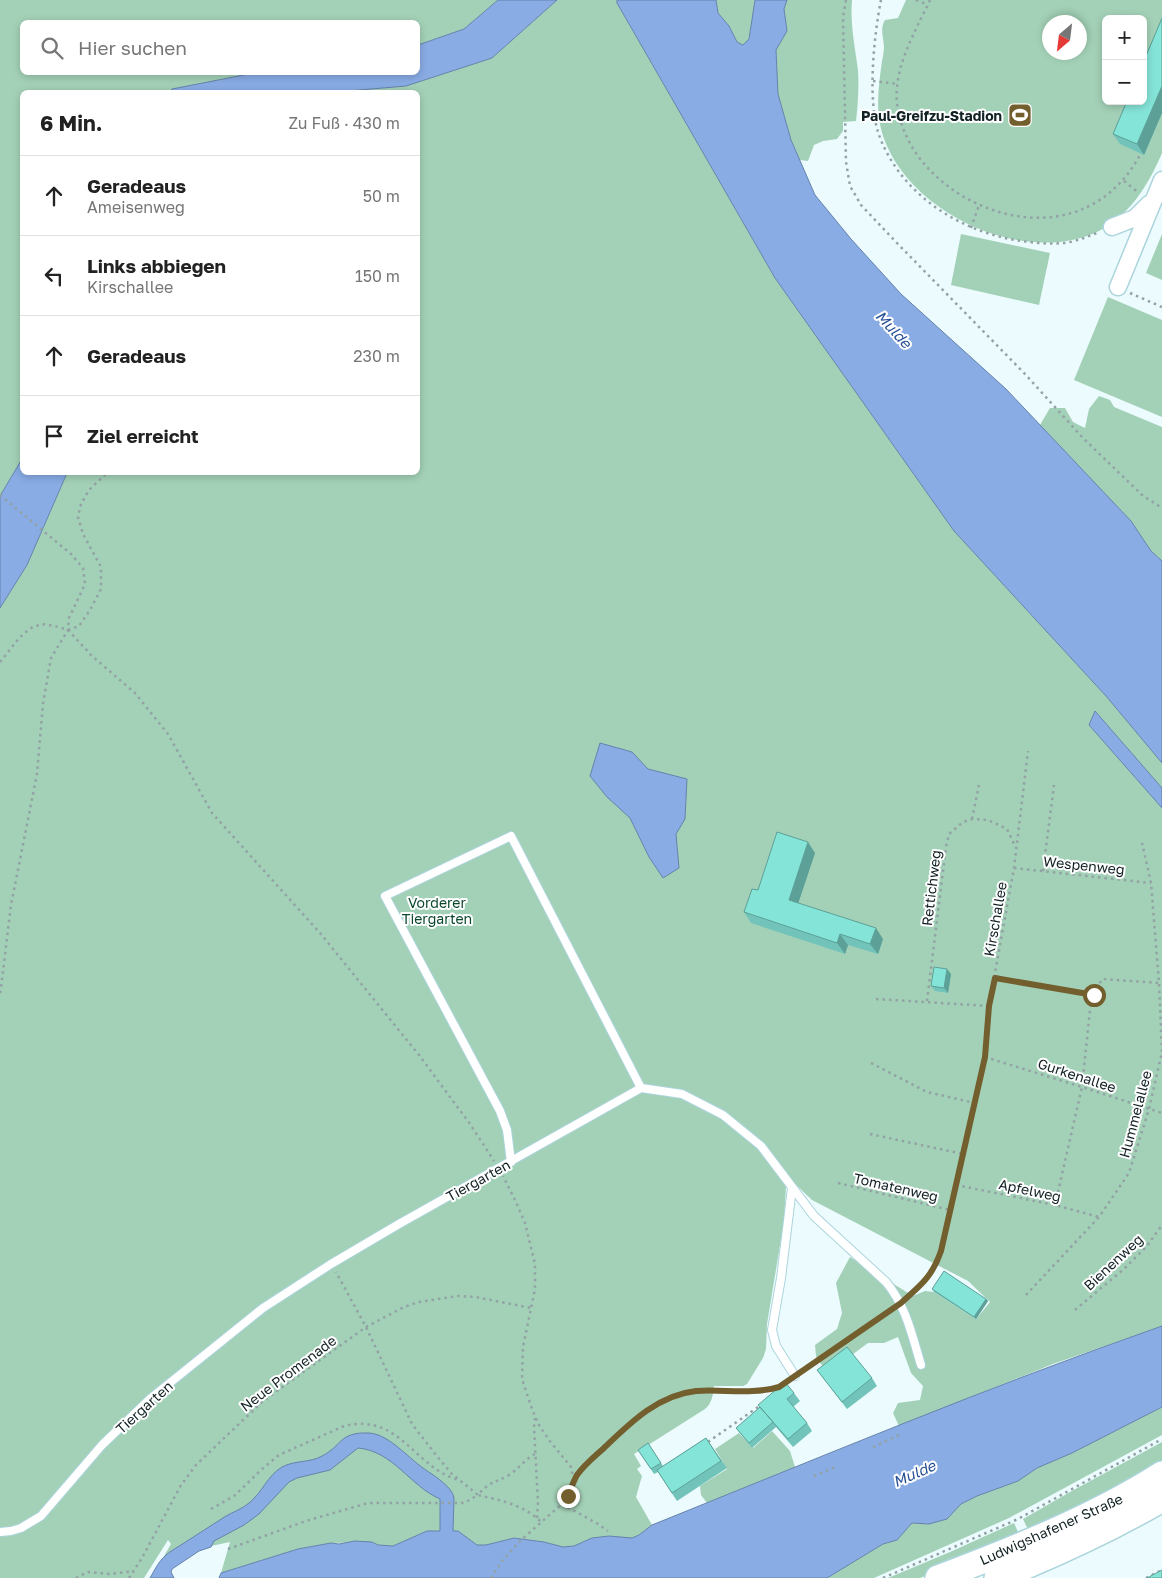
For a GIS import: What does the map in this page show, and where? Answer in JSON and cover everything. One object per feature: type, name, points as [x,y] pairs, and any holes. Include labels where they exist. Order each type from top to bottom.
[{"type":"main road","name":"Ludwigshafener Straße","points":[[938,1578],[1044,1535],[1097,1511],[1162,1474]]},
{"type":"main road","name":"Ludwigshafener Straße","points":[[997,1578],[1079,1543],[1122,1522],[1162,1499]]},
{"type":"street","points":[[1112,227],[1135,218],[1162,180]]},
{"type":"street","points":[[1118,287],[1148,198]]},
{"type":"lane","points":[[511,1162],[507,1130],[500,1111],[385,896],[511,836],[641,1088],[682,1094],[723,1116],[761,1146],[814,1216],[886,1282],[901,1303],[921,1365]]},
{"type":"lane","name":"Tiergarten","points":[[0,1532],[16,1530],[32,1522],[52,1503],[102,1445],[151,1398],[263,1308],[331,1264],[399,1224],[641,1088]]},
{"type":"lane","points":[[792,1188],[781,1278],[772,1330],[776,1346],[795,1376]]},
{"type":"path","points":[[846,0],[843,17],[846,162],[850,186],[861,205],[1025,374],[1082,437],[1142,495],[1162,508]]},
{"type":"path","points":[[881,0],[875,38],[873,80],[875,113],[879,134],[896,168],[915,189],[937,208],[957,221],[993,236],[1029,242],[1072,242],[1112,227]]},
{"type":"path","points":[[916,0],[928,5]]},
{"type":"path","points":[[930,0],[903,61],[898,84],[897,103],[900,120],[918,158],[940,180],[979,205],[1000,212],[1042,218],[1059,216],[1098,201],[1115,189],[1141,153]]},
{"type":"path","points":[[873,80],[898,84]]},
{"type":"path","points":[[1123,180],[1148,198]]},
{"type":"path","points":[[971,228],[979,205]]},
{"type":"path","points":[[1118,287],[1162,307]]},
{"type":"path","points":[[68,630],[79,626],[101,589],[101,567],[83,534],[78,517],[80,504],[89,490],[105,475]]},
{"type":"path","points":[[0,495],[71,554],[83,568],[85,584],[69,618],[68,630],[51,658],[43,704],[37,774],[10,905],[0,996]]},
{"type":"path","points":[[0,662],[26,631],[36,625],[48,624],[68,630],[92,656],[135,693],[168,734],[212,813],[320,933],[419,1055],[470,1124],[499,1169],[525,1223],[536,1278],[523,1347],[522,1379],[536,1417],[549,1440],[571,1467],[574,1482]]},
{"type":"path","name":"Kirschallee","points":[[901,1303],[926,1280],[936,1265],[956,1186],[985,1057],[989,1006],[1014,868],[1028,751]]},
{"type":"path","points":[[979,785],[972,819],[988,820],[1007,828],[1016,849]]},
{"type":"path","points":[[1043,871],[1054,785]]},
{"type":"path","name":"Rettichweg","points":[[927,1001],[949,834],[963,822],[972,819]]},
{"type":"path","name":"Hummelallee","points":[[1026,1295],[1099,1217],[1129,1173],[1149,1109],[1162,1052],[1160,968],[1151,883],[1142,843]]},
{"type":"path","name":"Wespenweg","points":[[1014,868],[1151,883]]},
{"type":"path","points":[[995,978],[1094,995]]},
{"type":"path","points":[[1055,1205],[1082,1086],[1091,1000],[1102,978],[1159,983]]},
{"type":"path","points":[[876,999],[989,1006]]},
{"type":"path","name":"Gurkenallee","points":[[985,1057],[1082,1086],[1162,1113]]},
{"type":"path","points":[[871,1063],[927,1092],[975,1103]]},
{"type":"path","points":[[870,1134],[963,1154]]},
{"type":"path","name":"Tomatenweg","points":[[838,1183],[950,1210]]},
{"type":"path","name":"Apfelweg","points":[[956,1186],[1055,1205],[1099,1217]]},
{"type":"path","name":"Bienenweg","points":[[1075,1310],[1147,1246],[1162,1225]]},
{"type":"path","points":[[331,1264],[366,1327],[412,1424],[436,1455],[460,1480],[478,1495],[521,1508],[541,1522]]},
{"type":"path","name":"Neue Promenade","points":[[129,1578],[181,1486],[196,1464],[263,1401],[366,1327],[419,1302],[458,1296],[476,1297],[531,1308]]},
{"type":"path","points":[[491,1578],[514,1548],[562,1504],[578,1475],[589,1461],[628,1425],[662,1401],[673,1396],[698,1391],[765,1390],[779,1387],[901,1303]]},
{"type":"path","points":[[775,1396],[779,1387]]},
{"type":"path","points":[[701,1446],[766,1401]]},
{"type":"path","points":[[536,1417],[534,1427],[538,1502],[537,1518]]},
{"type":"path","points":[[211,1509],[238,1493],[279,1455],[354,1423],[374,1425],[395,1435],[448,1477],[460,1480]]},
{"type":"path","points":[[873,1447],[901,1434]]},
{"type":"path","points":[[883,1578],[1018,1519],[1162,1439]]},
{"type":"path","points":[[228,1549],[306,1521],[368,1503],[464,1503],[478,1495],[491,1482],[509,1475],[535,1454]]},
{"type":"path","points":[[814,1476],[835,1467]]},
{"type":"path","points":[[562,1504],[608,1531]]},
{"type":"path","points":[[1146,1578],[1162,1570]]},
{"type":"path","points":[[76,1578],[88,1572],[110,1574],[134,1571]]},
{"type":"green space","points":[[0,0],[498,0],[464,29],[420,44],[420,20],[20,20],[20,75],[244,75],[171,90],[20,90],[20,462],[0,496]]},
{"type":"green space","name":"Vorderer Tiergarten","points":[[557,0],[617,0],[775,278],[954,531],[1106,696],[1162,763],[1162,788],[1095,711],[1089,725],[1162,808],[1162,1326],[1053,1364],[899,1426],[893,1413],[898,1403],[920,1400],[923,1386],[911,1373],[898,1337],[884,1343],[868,1343],[837,1366],[823,1367],[816,1356],[815,1345],[837,1329],[842,1313],[836,1283],[850,1257],[913,1296],[925,1291],[934,1292],[976,1319],[990,1302],[968,1281],[812,1200],[792,1181],[786,1186],[784,1221],[767,1324],[766,1349],[763,1358],[747,1384],[743,1386],[714,1386],[713,1396],[705,1409],[634,1454],[641,1466],[637,1469],[642,1476],[636,1497],[652,1525],[639,1535],[632,1538],[614,1536],[592,1538],[574,1546],[563,1547],[514,1538],[486,1545],[477,1545],[458,1531],[427,1531],[393,1546],[378,1545],[372,1542],[331,1543],[298,1549],[221,1573],[230,1542],[164,1556],[171,1544],[168,1540],[144,1578],[0,1578],[0,608],[27,565],[66,475],[420,475],[420,90],[360,90],[406,86],[492,58]]},
{"type":"green space","points":[[716,0],[755,0],[749,40],[743,45],[737,42],[729,26],[718,13]]},
{"type":"green space","points":[[787,0],[852,0],[852,27],[858,70],[856,121],[843,122],[843,131],[837,139],[823,141],[814,145],[808,161],[800,160],[791,140],[778,94],[776,50],[787,31],[784,9]]},
{"type":"green space","name":"Paul-Greifzu-Stadion","points":[[906,0],[1162,0],[1162,153],[1145,187],[1129,207],[1110,224],[1099,231],[1070,240],[1040,242],[1008,238],[978,228],[949,213],[923,194],[902,171],[887,146],[883,135],[880,125],[878,93],[884,48],[882,32],[885,20],[898,18]]},
{"type":"green space","points":[[961,234],[1050,253],[1039,305],[951,285]]},
{"type":"green space","points":[[1162,234],[1162,280],[1146,273]]},
{"type":"green space","points":[[1108,297],[1162,320],[1162,417],[1074,380]]},
{"type":"green space","points":[[1099,396],[1110,400],[1114,407],[1162,427],[1162,561],[1151,551],[1131,521],[1040,425],[1050,408],[1065,408],[1073,422],[1085,428],[1089,409]]},
{"type":"green space","points":[[1162,1407],[1162,1435],[1009,1518],[874,1578],[827,1578],[883,1544],[897,1540],[912,1523],[929,1524],[947,1519],[960,1504],[1018,1481],[1037,1468],[1072,1453]]},
{"type":"green space","points":[[772,1431],[790,1451],[795,1467],[707,1503],[701,1495],[700,1486],[727,1469],[715,1449],[739,1433],[753,1448]]},
{"type":"green space","points":[[1162,1442],[1162,1465],[1030,1534],[1023,1519]]},
{"type":"green space","points":[[1014,1523],[1018,1532],[986,1552],[920,1578],[888,1578],[950,1552]]},
{"type":"water","points":[[498,0],[557,0],[492,58],[406,86],[360,90],[171,90],[244,75],[420,75],[420,44],[464,29]]},
{"type":"water","name":"Mulde","points":[[617,0],[716,0],[718,13],[729,26],[737,42],[743,45],[749,39],[755,0],[787,0],[784,9],[787,31],[776,50],[778,94],[791,140],[815,195],[851,239],[901,294],[1006,389],[1131,521],[1151,551],[1162,561],[1162,763],[1106,696],[954,531],[775,278]]},
{"type":"water","points":[[20,462],[20,475],[66,475],[27,565],[0,608],[0,496]]},
{"type":"water","points":[[1095,711],[1162,788],[1162,808],[1089,725]]},
{"type":"water","points":[[600,743],[632,752],[648,769],[687,779],[685,819],[676,834],[679,868],[663,878],[649,857],[630,818],[607,797],[590,776]]},
{"type":"water","name":"Mulde","points":[[1162,1326],[1162,1407],[1072,1453],[1037,1468],[1018,1481],[961,1504],[947,1519],[929,1524],[912,1523],[897,1540],[883,1544],[827,1578],[219,1578],[221,1573],[298,1549],[355,1541],[393,1546],[427,1531],[440,1531],[440,1499],[419,1486],[381,1455],[358,1448],[330,1470],[297,1478],[289,1482],[259,1514],[244,1525],[214,1541],[211,1547],[199,1551],[172,1569],[171,1572],[174,1578],[150,1578],[167,1554],[254,1499],[272,1475],[282,1467],[317,1458],[329,1452],[346,1437],[359,1433],[382,1436],[445,1484],[454,1498],[453,1531],[458,1531],[477,1545],[486,1545],[514,1538],[563,1547],[574,1546],[592,1538],[609,1536],[632,1538],[652,1525],[906,1422]]},
{"type":"building","points":[[1162,18],[1162,86],[1137,144],[1113,134],[1125,105],[1147,105],[1147,54]]},
{"type":"building","points":[[777,832],[808,842],[789,900],[876,928],[870,944],[840,934],[837,943],[744,912],[752,889],[758,890]]},
{"type":"building","points":[[934,967],[947,969],[944,988],[931,986]]},
{"type":"building","points":[[944,1271],[986,1299],[974,1317],[932,1289]]},
{"type":"building","points":[[847,1347],[872,1378],[842,1402],[817,1370]]},
{"type":"building","points":[[785,1382],[794,1393],[787,1399],[807,1423],[788,1439],[758,1405]]},
{"type":"building","points":[[760,1407],[773,1422],[749,1443],[736,1428]]},
{"type":"building","points":[[706,1438],[721,1461],[672,1493],[657,1470]]},
{"type":"building","points":[[648,1443],[661,1463],[651,1469],[638,1450]]},
{"type":"building","points":[[1162,1570],[1162,1578],[1147,1578]]},
{"type":"place","name":"Paul-Greifzu-Stadion","points":[[1020,115]]},
{"type":"route","points":[[568,1496],[578,1475],[589,1461],[628,1425],[651,1407],[673,1396],[685,1393],[698,1391],[770,1390],[779,1387],[901,1303],[918,1288],[932,1273],[941,1251],[985,1057],[989,1006],[995,978],[1094,995]]}]
